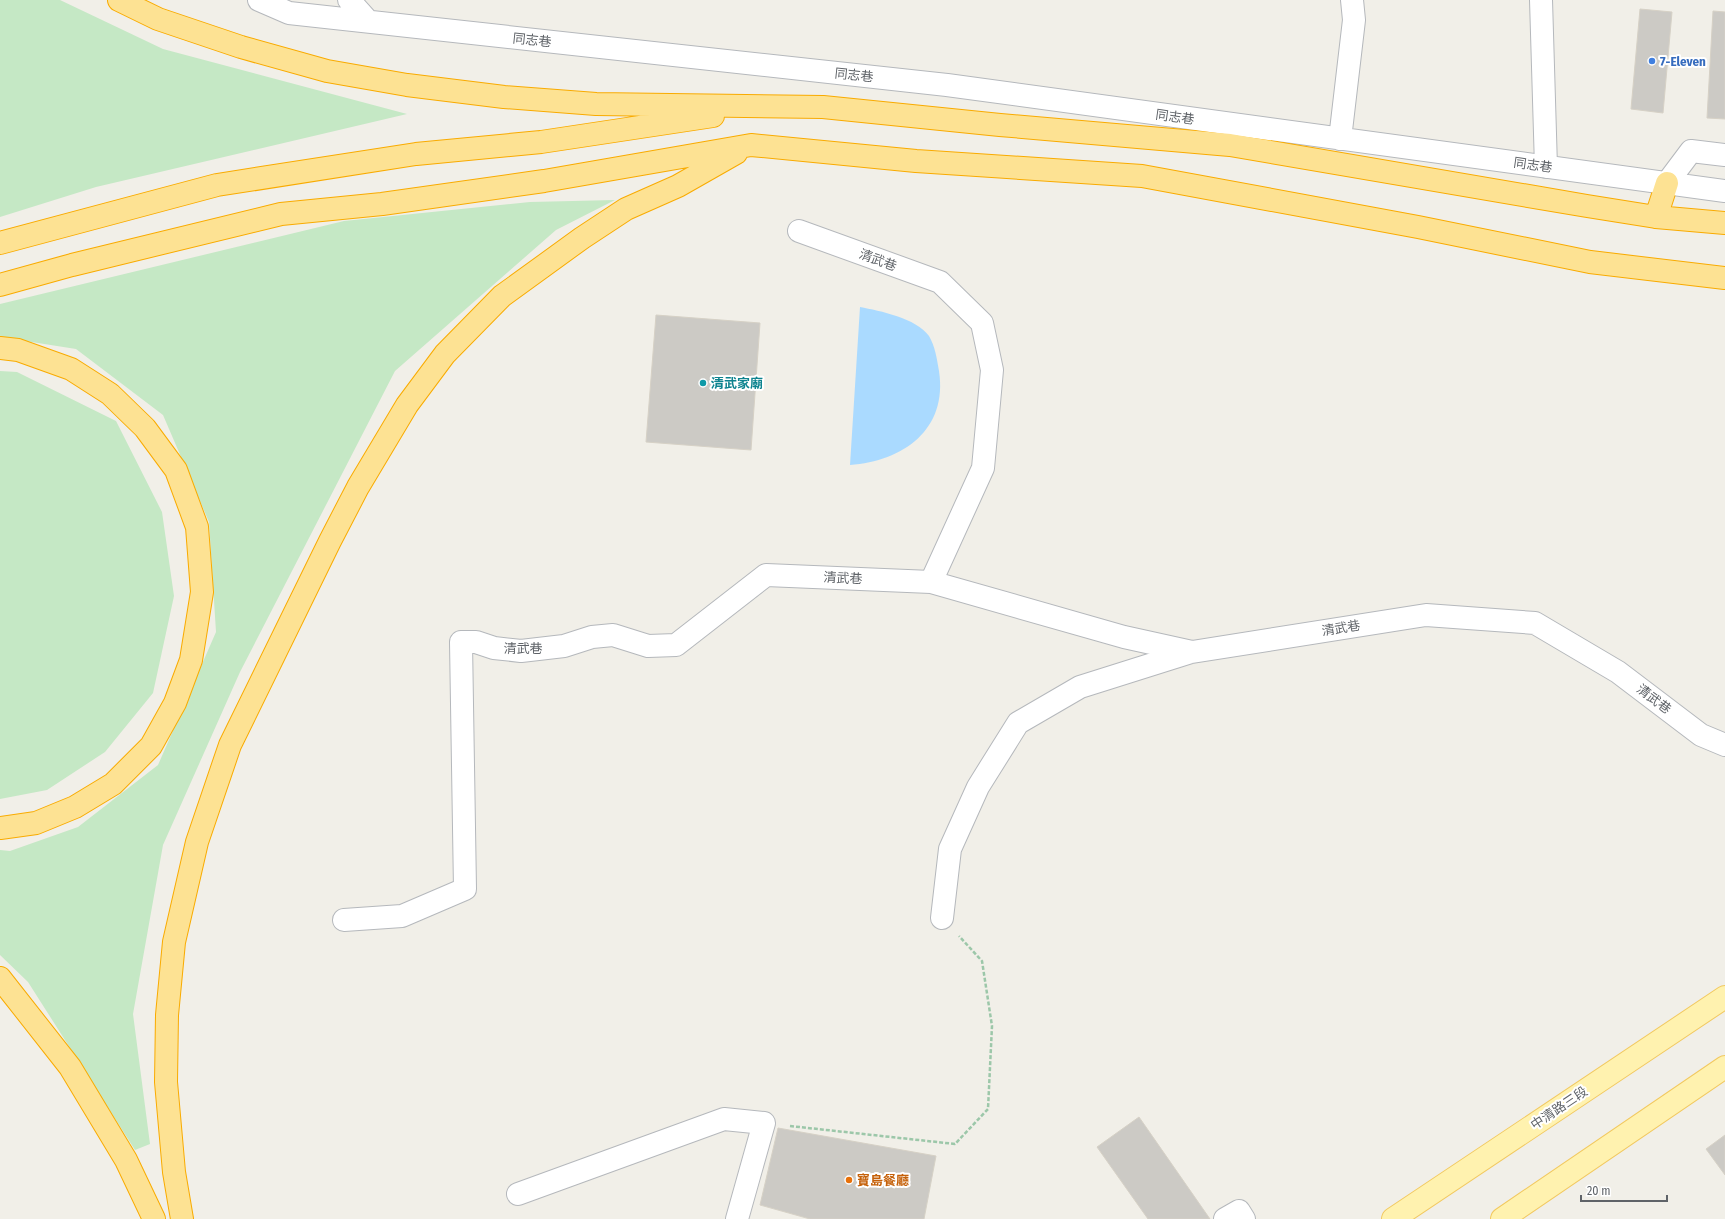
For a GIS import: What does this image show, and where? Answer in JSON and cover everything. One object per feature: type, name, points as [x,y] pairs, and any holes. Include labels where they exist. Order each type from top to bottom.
[{"type":"highway","points":[[119,0],[158,19],[241,47],[327,71],[407,85],[504,97],[596,104],[822,107],[1230,146],[1656,217],[1725,223]]},
{"type":"highway","points":[[0,243],[217,185],[416,154],[541,142],[782,106]]},
{"type":"highway","points":[[182,1219],[174,1172],[166,1082],[167,1016],[174,942],[197,842],[230,745],[326,548],[358,487],[407,404],[445,354],[502,296],[582,238],[626,209],[678,186],[751,145]]},
{"type":"highway","points":[[0,284],[72,264],[281,214],[382,204],[544,181],[751,145],[916,161],[1142,176],[1418,227],[1590,262],[1725,278]]},
{"type":"highway","points":[[1656,217],[1667,183]]},
{"type":"highway","points":[[0,348],[18,350],[71,369],[110,394],[145,428],[176,470],[197,527],[202,592],[191,660],[175,703],[151,746],[113,784],[75,807],[36,823],[0,828]]},
{"type":"highway","points":[[0,978],[70,1068],[126,1160],[154,1219]]},
{"type":"main road","name":"中清路三段","points":[[1393,1219],[1725,997]]},
{"type":"main road","points":[[1502,1219],[1725,1067]]},
{"type":"street","name":"同志巷","points":[[260,0],[289,13],[367,20],[946,85],[1725,191]]},
{"type":"street","points":[[350,0],[367,20]]},
{"type":"street","points":[[1340,139],[1354,20],[1352,0]]},
{"type":"street","points":[[1541,0],[1546,167]]},
{"type":"street","points":[[1667,183],[1691,151],[1725,155]]},
{"type":"street","name":"清武巷","points":[[799,231],[940,282],[982,324],[992,370],[983,468],[931,582]]},
{"type":"street","name":"清武巷","points":[[344,920],[402,916],[465,889],[461,642],[476,642],[494,648],[521,651],[564,646],[592,637],[613,635],[648,646],[676,644],[766,575],[931,582],[1124,637],[1192,652],[1426,615],[1535,623],[1618,672],[1701,735],[1725,746]]},
{"type":"street","points":[[942,918],[950,849],[978,787],[1018,723],[1080,686],[1192,652]]},
{"type":"street","points":[[518,1194],[724,1119],[764,1123],[737,1219]]},
{"type":"street","points":[[1225,1219],[1239,1211],[1244,1219]]},
{"type":"path","points":[[764,1123],[955,1144],[988,1109],[992,1026],[982,961],[942,918]]},
{"type":"green space","points":[[0,0],[60,0],[163,49],[407,114],[96,187],[0,217]]},
{"type":"green space","points":[[615,200],[556,230],[395,371],[240,672],[163,845],[133,1014],[150,1144],[135,1150],[28,982],[0,955],[0,850],[10,851],[78,827],[158,765],[216,632],[209,522],[163,415],[76,349],[0,337],[0,304],[344,221],[530,202]]},
{"type":"green space","points":[[0,371],[17,372],[116,421],[162,512],[174,596],[153,693],[105,752],[47,790],[0,799]]},
{"type":"water","points":[[860,307],[907,320],[916,324],[929,336],[936,353],[940,392],[936,410],[929,426],[918,439],[904,449],[888,457],[850,465]]},
{"type":"building","name":"7-Eleven","points":[[1640,9],[1672,12],[1663,113],[1631,109]]},
{"type":"building","points":[[1713,11],[1725,12],[1725,119],[1707,118]]},
{"type":"building","name":"清武家廟","points":[[656,315],[760,323],[751,450],[646,442]]},
{"type":"building","points":[[1139,1117],[1210,1219],[1148,1219],[1097,1147]]},
{"type":"building","name":"寶島餐廳","points":[[778,1128],[936,1156],[924,1219],[810,1219],[760,1205]]},
{"type":"building","points":[[1725,1135],[1725,1175],[1706,1149]]},
{"type":"place","name":"7-Eleven","points":[[1652,61]]},
{"type":"place","name":"清武家廟","points":[[703,383]]},
{"type":"place","name":"寶島餐廳","points":[[849,1180]]}]
